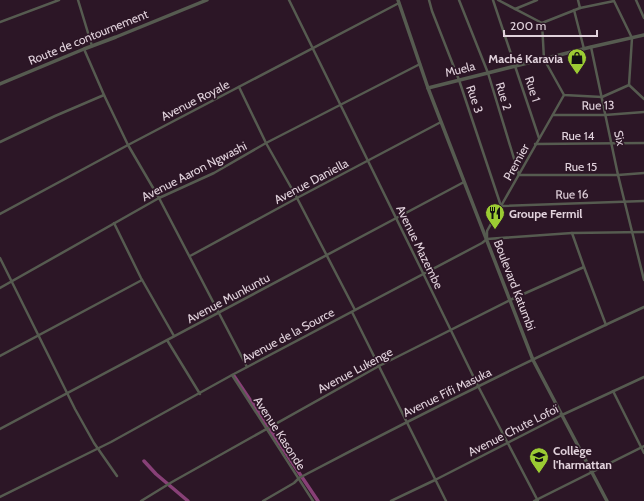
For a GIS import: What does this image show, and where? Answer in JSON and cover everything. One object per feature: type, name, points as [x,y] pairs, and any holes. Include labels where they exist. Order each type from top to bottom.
[{"type":"street","points":[[0,22],[59,0]]},
{"type":"street","points":[[78,0],[92,46]]},
{"type":"street","name":"Route de contournement","points":[[0,84],[207,0]]},
{"type":"street","name":"Avenue Mazembe","points":[[289,0],[478,386],[536,500]]},
{"type":"street","name":"Rue 3","points":[[429,0],[459,80],[501,206]]},
{"type":"street","name":"Rue 2","points":[[459,0],[488,73],[519,175]]},
{"type":"street","name":"Rue 1","points":[[493,0],[539,138]]},
{"type":"street","points":[[498,0],[542,23]]},
{"type":"street","points":[[515,8],[537,0]]},
{"type":"street","points":[[578,0],[580,8]]},
{"type":"street","points":[[542,23],[580,8],[614,0],[632,38],[629,85]]},
{"type":"street","points":[[636,0],[644,18]]},
{"type":"street","name":"Avenue Royale","points":[[0,214],[399,2]]},
{"type":"street","name":"Boulevard Katumbi","points":[[399,2],[428,88],[534,360],[607,501]]},
{"type":"street","points":[[574,10],[584,49]]},
{"type":"street","points":[[542,23],[544,59],[564,95],[602,97],[629,85]]},
{"type":"street","name":"Muela","points":[[428,88],[644,35]]},
{"type":"street","name":"Six","points":[[591,47],[618,175],[644,280]]},
{"type":"street","points":[[84,49],[104,96],[128,145],[159,198],[247,367]]},
{"type":"street","name":"Avenue Aaron Ngwashi","points":[[0,288],[159,198],[214,173],[266,143],[420,64]]},
{"type":"street","points":[[629,85],[644,99]]},
{"type":"street","points":[[239,87],[266,143],[297,198],[446,501]]},
{"type":"street","name":"Premier","points":[[487,238],[487,231],[564,95]]},
{"type":"street","points":[[0,142],[55,116],[104,96]]},
{"type":"street","name":"Rue 13","points":[[553,115],[605,115],[644,112]]},
{"type":"street","name":"Avenue Daniella","points":[[190,256],[441,122]]},
{"type":"street","name":"Rue 14","points":[[535,144],[644,143]]},
{"type":"street","name":"Rue 15","points":[[519,175],[618,175],[644,173]]},
{"type":"street","name":"Avenue Munkuntu","points":[[0,429],[464,182]]},
{"type":"street","name":"Rue 16","points":[[501,206],[644,201]]},
{"type":"street","points":[[114,224],[142,280],[174,336]]},
{"type":"street","points":[[487,238],[572,233],[644,232]]},
{"type":"street","points":[[572,233],[606,325]]},
{"type":"street","name":"Avenue de la Source","points":[[0,497],[98,449],[232,375],[482,243],[487,238]]},
{"type":"street","points":[[0,258],[67,394],[98,449],[117,476]]},
{"type":"street","name":"Avenue Lukenge","points":[[141,501],[266,428],[379,366],[510,300],[584,267]]},
{"type":"street","points":[[0,356],[142,280]]},
{"type":"street","name":"Avenue Fifi Masuka","points":[[263,501],[294,483],[299,478],[406,422],[644,307]]},
{"type":"street","points":[[167,340],[200,394]]},
{"type":"street","name":"Avenue Kasonde","points":[[232,375],[313,501]]},
{"type":"street","name":"Avenue Chute Lofoï","points":[[390,501],[508,444],[562,415],[644,377]]},
{"type":"street","points":[[613,391],[643,447],[644,453]]},
{"type":"street","points":[[536,500],[643,447]]},
{"type":"waterway","points":[[234,376],[318,501]]},
{"type":"waterway","points":[[144,461],[156,474],[188,501]]},
{"type":"place","name":"Maché Karavia","points":[[577,75]]},
{"type":"place","name":"Groupe Fermil","points":[[495,230]]},
{"type":"place","name":"Collège l'harmattan","points":[[539,474]]}]
